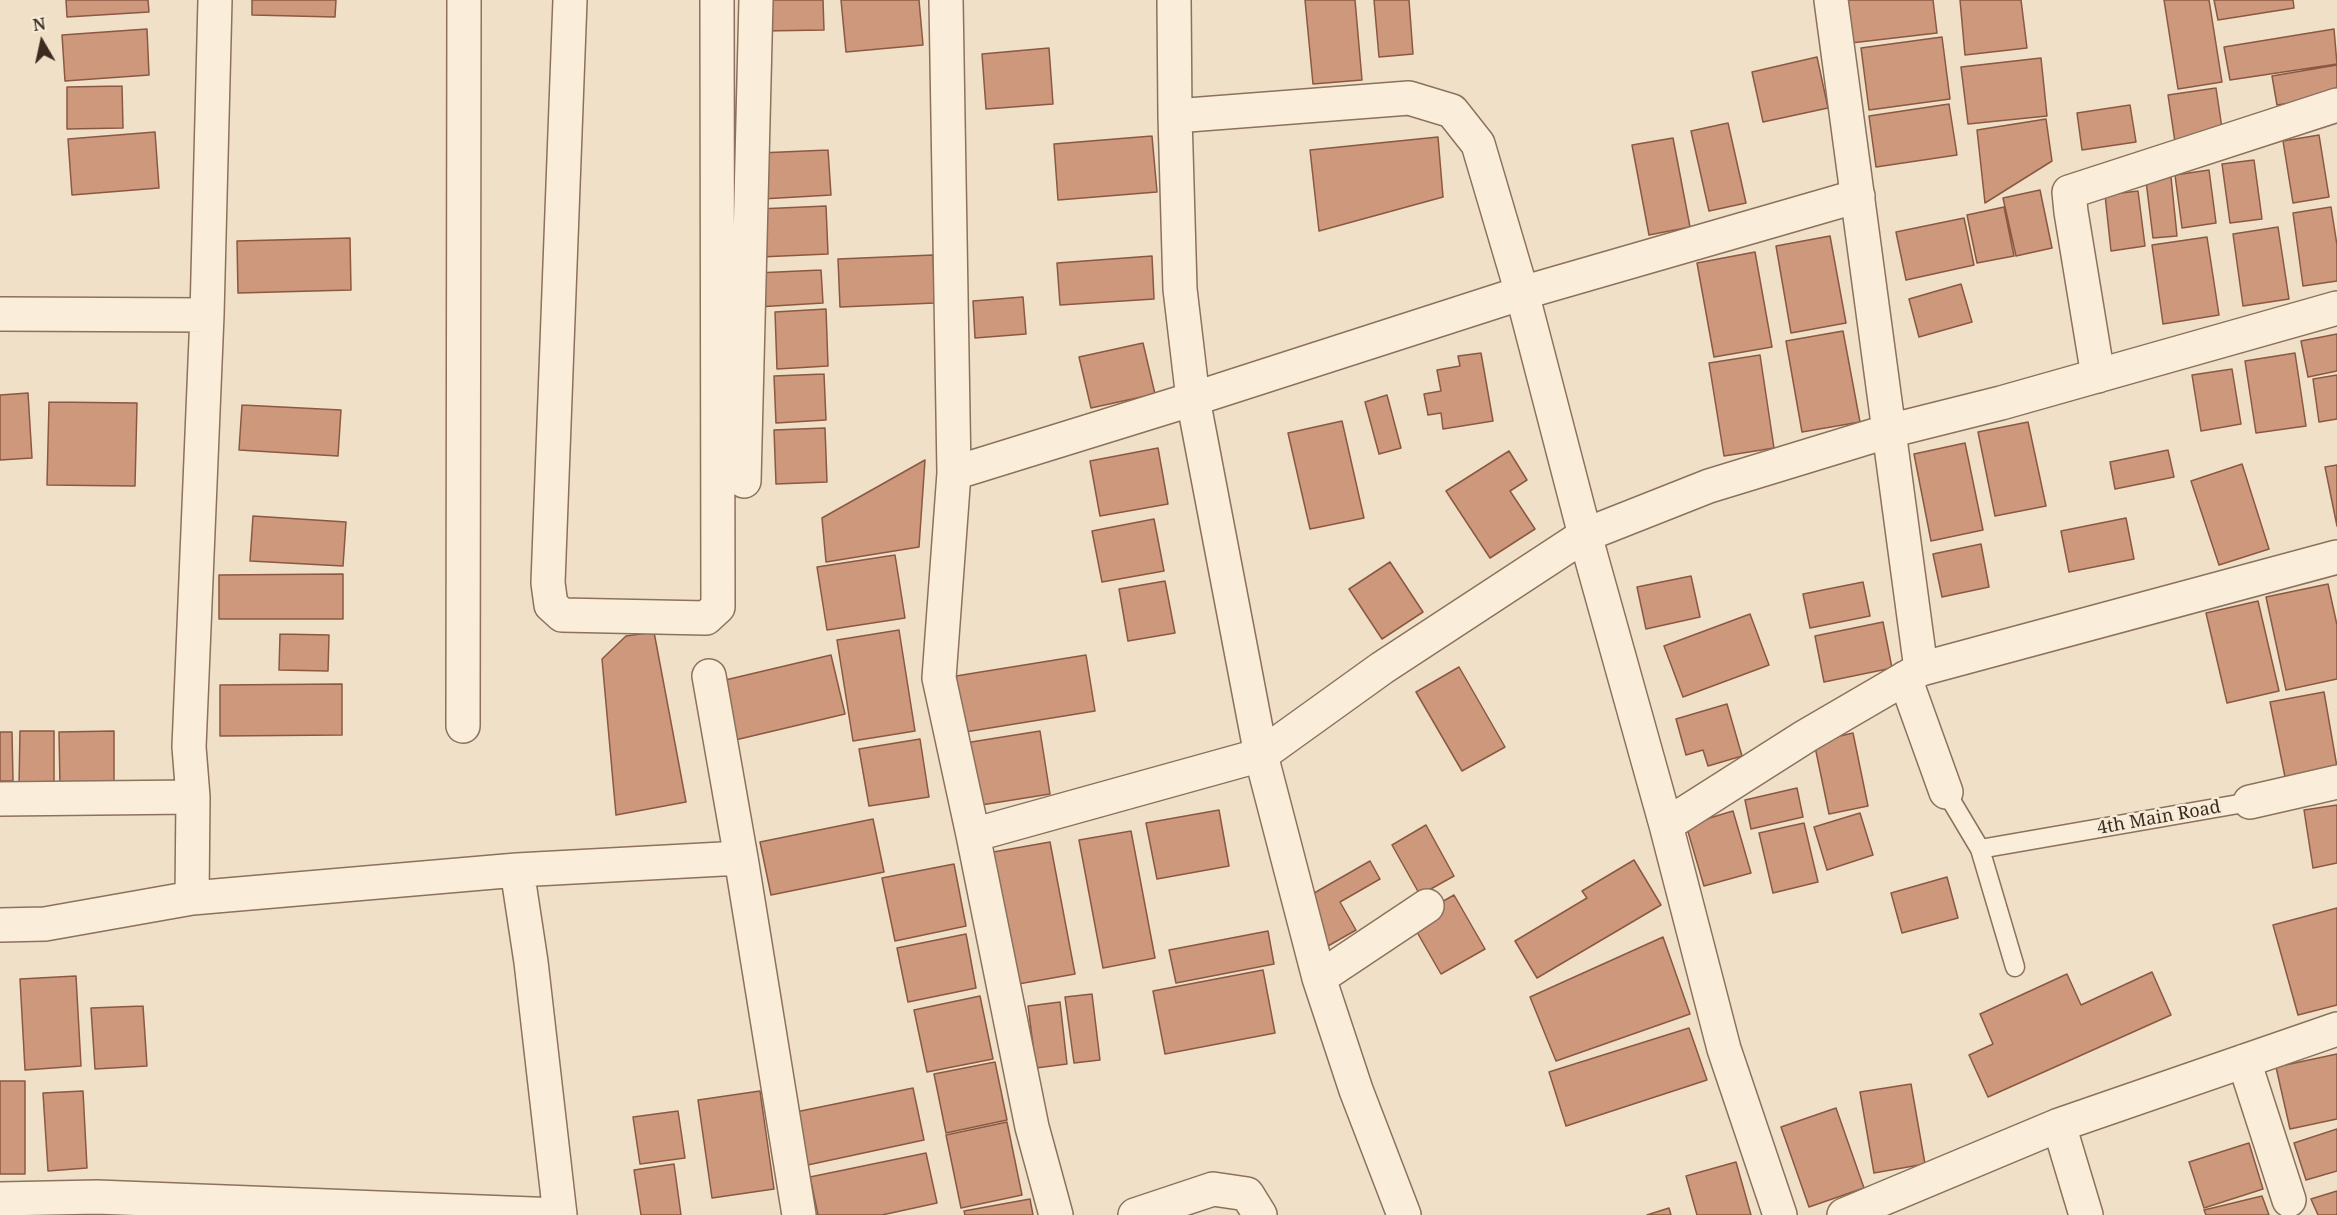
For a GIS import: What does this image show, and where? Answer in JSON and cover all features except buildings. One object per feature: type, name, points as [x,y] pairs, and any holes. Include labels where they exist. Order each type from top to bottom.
[{"type":"street","points":[[192,898],[193,797],[189,747],[207,315],[215,0]]},
{"type":"street","points":[[463,726],[464,0]]},
{"type":"street","points":[[570,0],[548,583],[551,605],[562,615],[706,618],[718,607],[717,0]]},
{"type":"street","points":[[744,481],[756,0]]},
{"type":"street","points":[[946,0],[954,473],[939,678],[1032,1127],[1056,1215]]},
{"type":"street","points":[[1174,0],[1180,289],[1193,399],[1261,755],[1319,978],[1356,1090],[1404,1215]]},
{"type":"street","points":[[1831,0],[1889,431],[1913,673],[1946,792]]},
{"type":"street","points":[[1175,116],[1408,98],[1452,111],[1478,144],[1522,293],[1724,1049],[1780,1215]]},
{"type":"street","points":[[2098,376],[2069,192],[2337,105]]},
{"type":"street","points":[[954,473],[1522,293],[1858,196]]},
{"type":"street","points":[[973,835],[1261,755],[1382,668],[1585,535],[1709,486],[1889,431],[2001,404],[2337,308]]},
{"type":"street","points":[[0,314],[207,315]]},
{"type":"street","points":[[1666,825],[1806,736],[1913,673],[2337,557]]},
{"type":"street","points":[[709,676],[799,1215]]},
{"type":"street","name":"4th Main Road","points":[[2250,802],[2337,782]]},
{"type":"street","points":[[0,799],[193,797]]},
{"type":"street","points":[[0,925],[45,924],[192,898],[517,870],[741,858]]},
{"type":"street","points":[[0,1199],[97,1197],[559,1215],[531,962],[517,870]]},
{"type":"street","points":[[1319,978],[1427,906]]},
{"type":"street","points":[[1844,1215],[2059,1125],[2337,1029]]},
{"type":"street","points":[[2244,1061],[2289,1200]]},
{"type":"street","points":[[2059,1125],[2086,1215]]},
{"type":"street","points":[[1135,1215],[1213,1189],[1248,1194],[1260,1215]]},
{"type":"lane","points":[[1946,792],[1980,849],[2015,966]]},
{"type":"lane","name":"4th Main Road","points":[[1980,849],[2250,802]]}]
